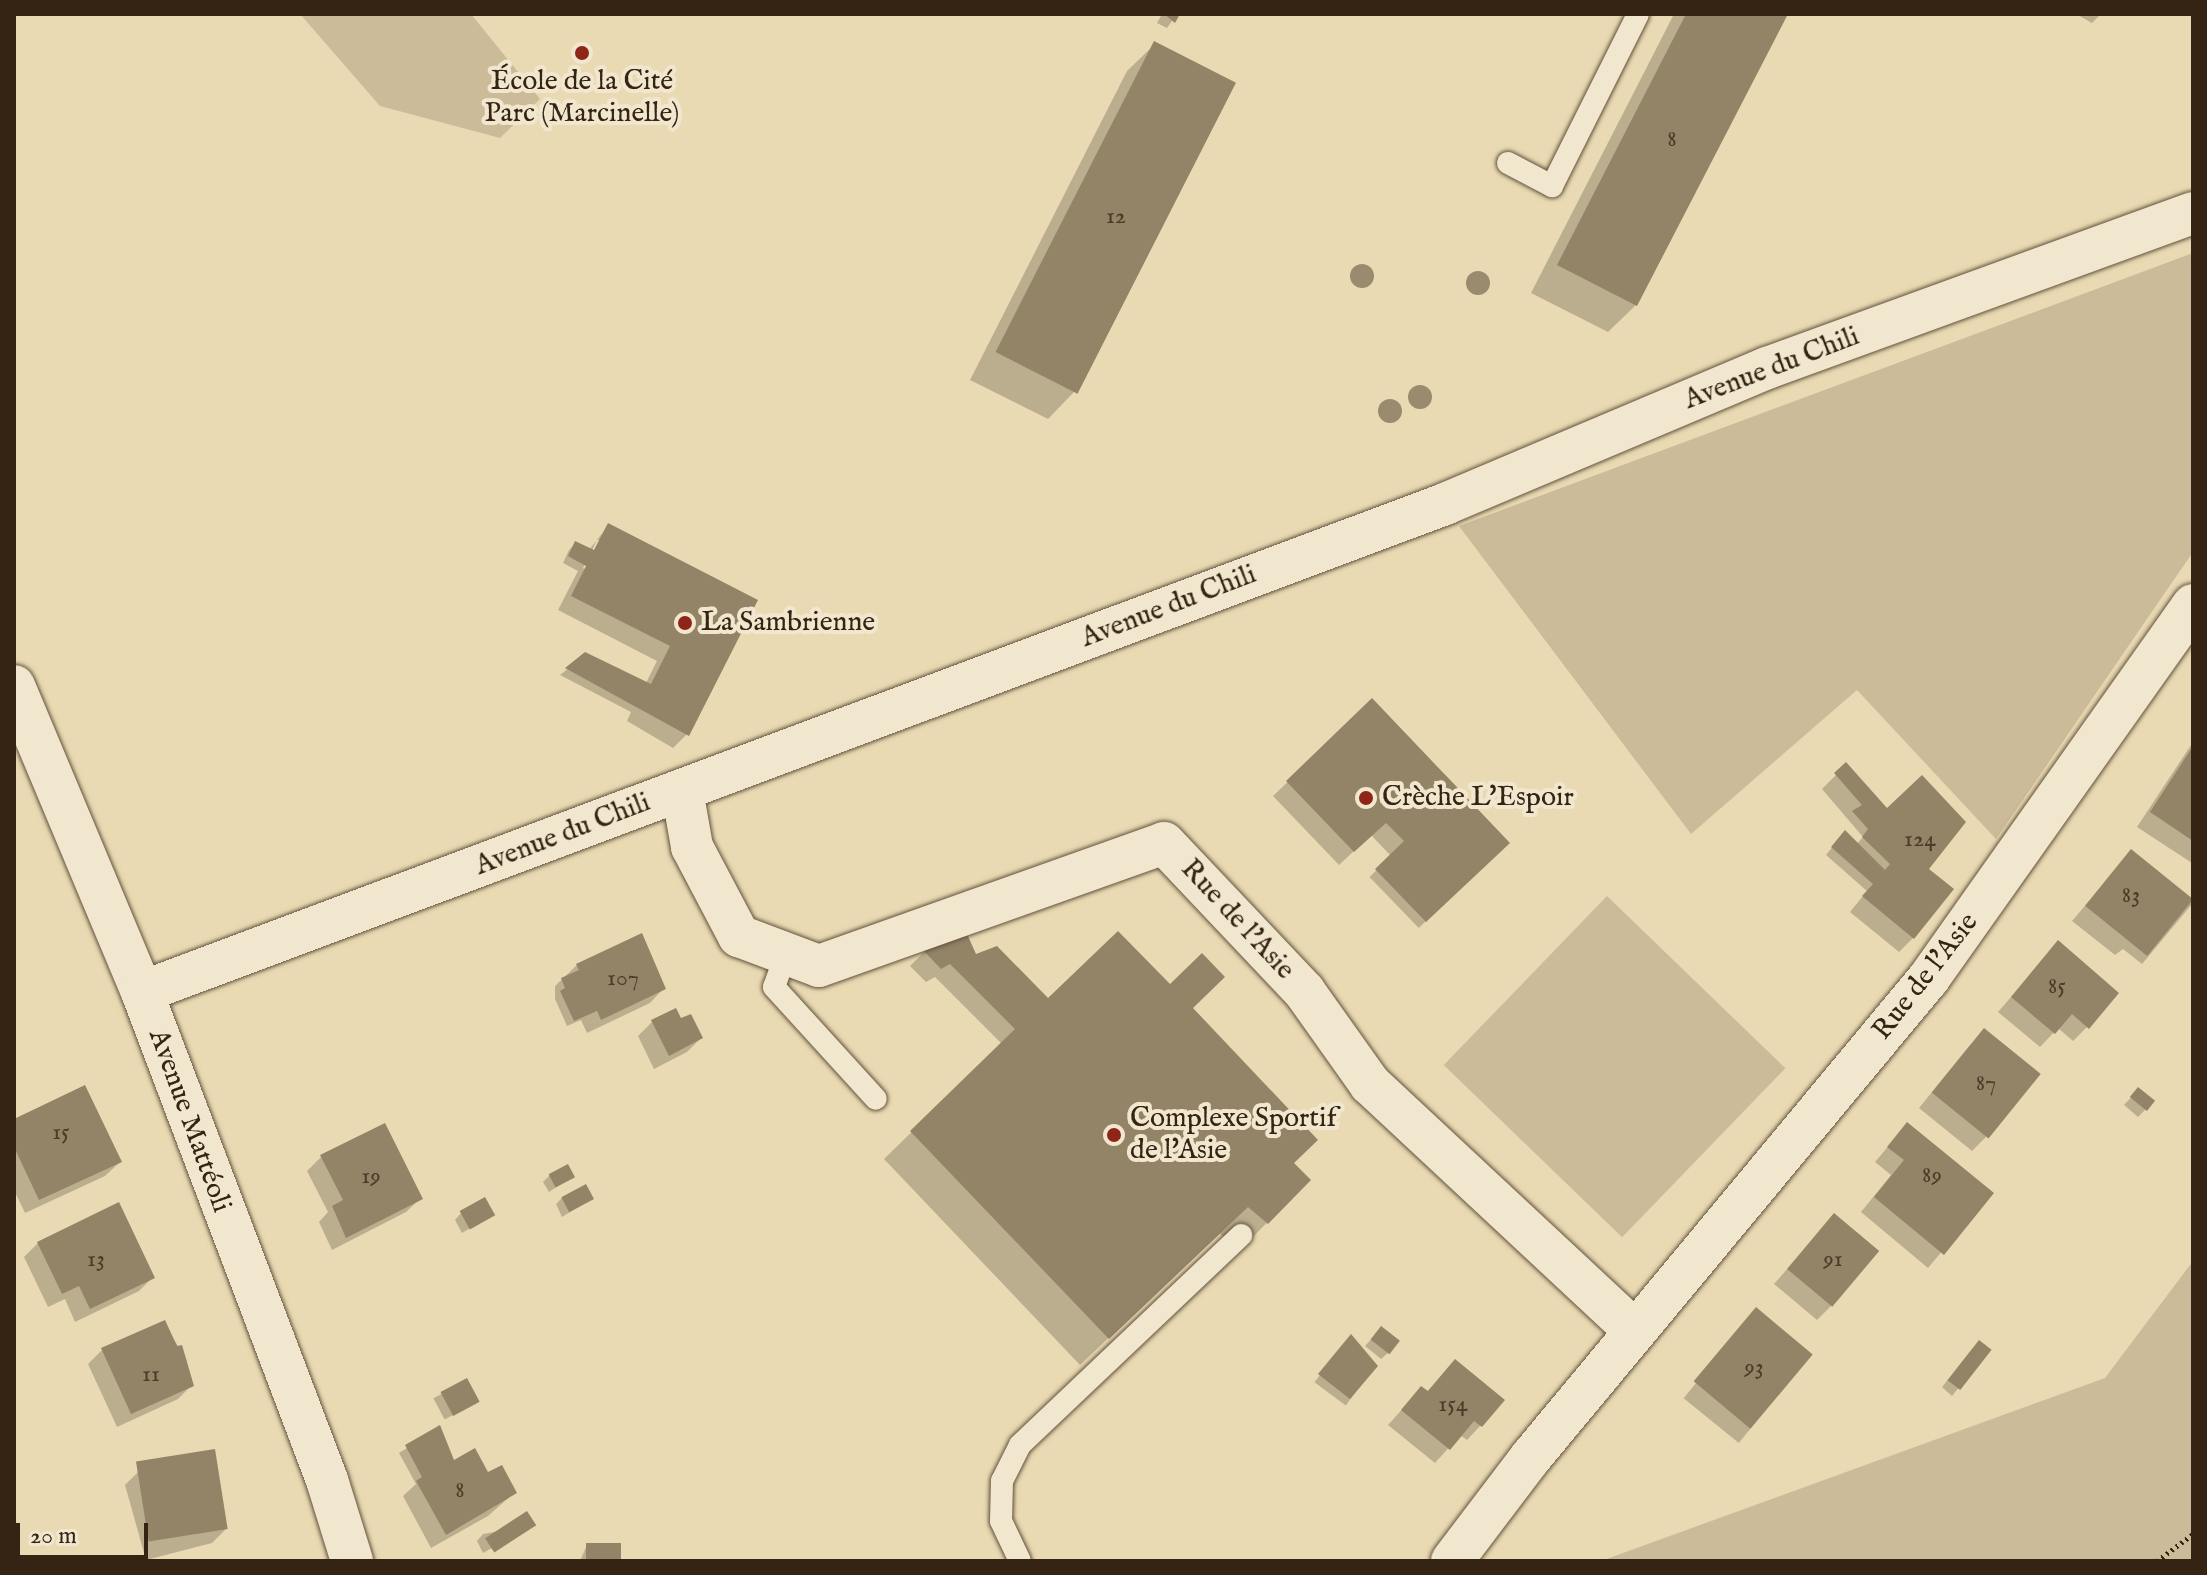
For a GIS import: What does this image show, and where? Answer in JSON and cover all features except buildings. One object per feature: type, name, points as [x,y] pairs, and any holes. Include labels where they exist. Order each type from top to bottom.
[{"type":"street","name":"Avenue du Chili","points":[[142,992],[1445,504],[1767,368],[2193,213]]},
{"type":"street","name":"Rue de l'Asie","points":[[1452,1561],[1635,1331],[1929,978],[2193,605]]},
{"type":"street","name":"Avenue Mattéoli","points":[[14,686],[142,992],[327,1480],[352,1561]]},
{"type":"street","name":"Rue de l'Asie","points":[[682,790],[692,847],[739,936],[819,966],[1164,843],[1304,991],[1370,1084],[1635,1331]]},
{"type":"lane","points":[[1508,163],[1552,186],[1638,14]]},
{"type":"lane","points":[[786,954],[774,987],[876,1099]]},
{"type":"lane","points":[[1020,1561],[1001,1521],[1002,1481],[1020,1445],[1241,1235]]},
{"type":"path","points":[[2157,1561],[2193,1534]]},
{"type":"shaded area","points":[[300,14],[471,14],[540,99],[500,138],[380,106]]},
{"type":"shaded area","points":[[2193,253],[2193,552],[1996,839],[1857,690],[1691,834],[1459,526]]},
{"type":"shaded area","points":[[1607,896],[1785,1068],[1622,1237],[1444,1065]]},
{"type":"shaded area","points":[[2193,1261],[2193,1561],[1601,1561],[2105,1378]]},
{"type":"place","name":"École de la Cité Parc (Marcinelle)","points":[[582,53]]},
{"type":"place","name":"La Sambrienne","points":[[685,623]]},
{"type":"place","name":"Crèche L'Espoir","points":[[1366,798]]},
{"type":"place","name":"Complexe Sportif de l'Asie","points":[[1114,1135]]}]
